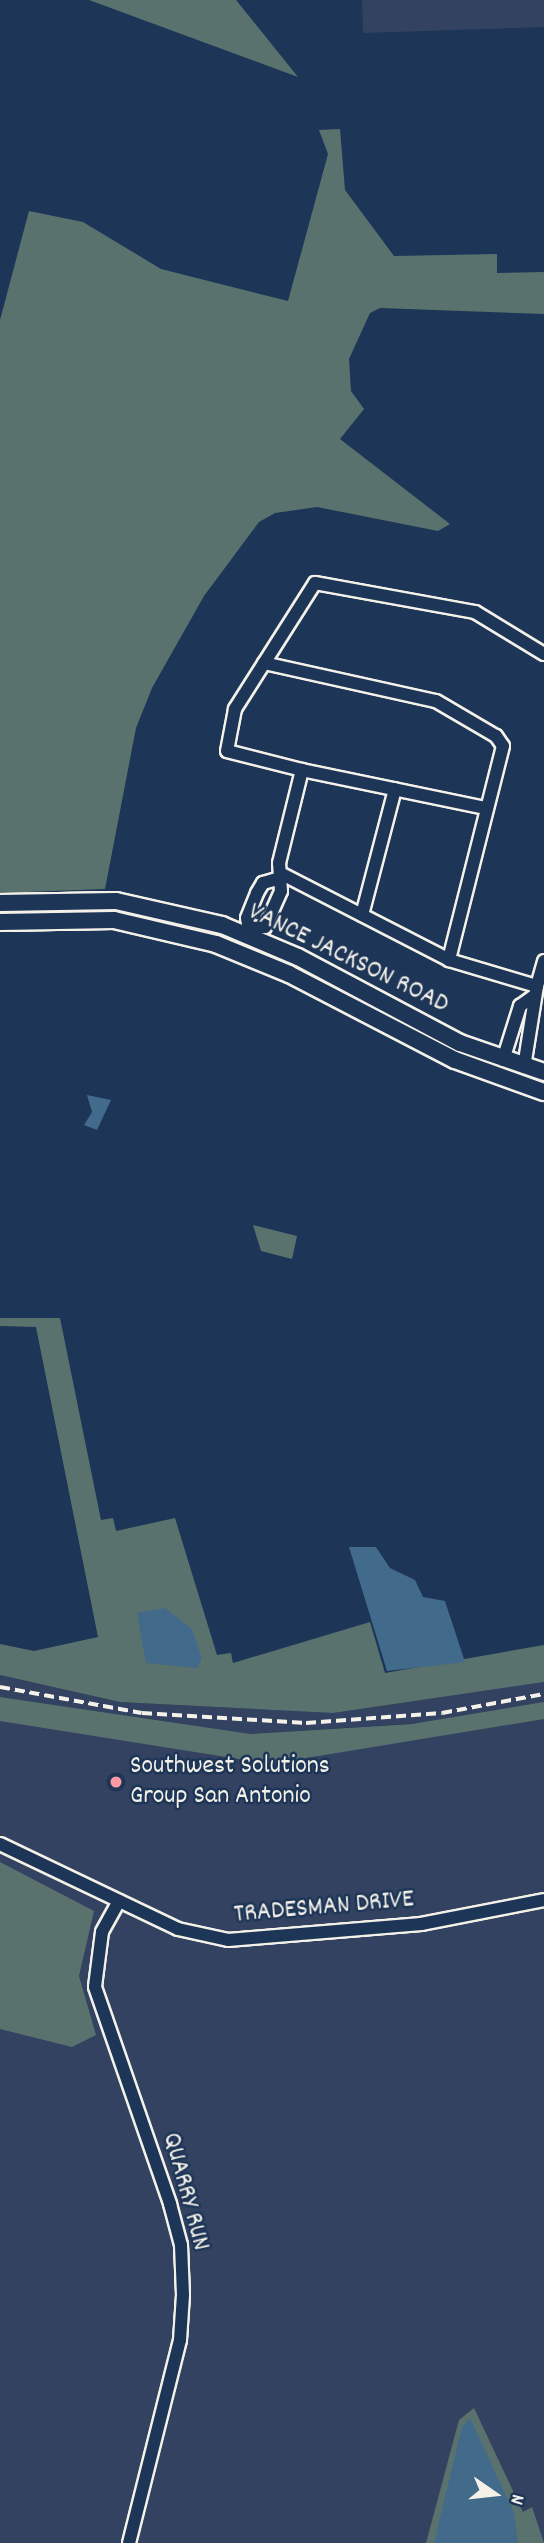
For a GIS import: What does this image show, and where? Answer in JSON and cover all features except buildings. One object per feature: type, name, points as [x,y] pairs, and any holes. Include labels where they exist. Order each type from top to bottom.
[{"type":"main road","name":"VANCE JACKSON ROAD","points":[[0,903],[116,901],[251,932],[503,1060],[544,1072]]},
{"type":"main road","name":"VANCE JACKSON ROAD","points":[[0,922],[114,919],[216,944],[289,974],[455,1060],[544,1092]]},
{"type":"street","points":[[486,808],[302,770],[226,751],[235,709],[315,583],[324,581],[475,612],[544,654]]},
{"type":"street","points":[[264,663],[436,701],[496,736],[503,746],[449,960]]},
{"type":"street","points":[[302,770],[280,876],[276,901],[265,927],[251,932],[247,918],[257,894],[263,883],[280,876],[449,960],[536,991]]},
{"type":"street","points":[[362,915],[395,789]]},
{"type":"street","points":[[257,894],[276,901]]},
{"type":"street","points":[[524,1067],[533,1025],[536,991],[544,961]]},
{"type":"street","points":[[503,1060],[514,1019],[522,1002],[536,991]]},
{"type":"street","points":[[514,1019],[533,1025]]},
{"type":"street","name":"TRADESMAN DRIVE","points":[[0,1844],[178,1929],[228,1940],[421,1924],[544,1900]]},
{"type":"street","name":"QUARRY RUN","points":[[119,1901],[102,1932],[95,1987],[170,2204],[181,2245],[183,2295],[180,2340],[129,2543]]},
{"type":"shaded area","points":[[362,0],[544,0],[544,27],[363,33]]},
{"type":"shaded area","points":[[87,1095],[111,1100],[97,1130],[84,1125],[92,1112]]},
{"type":"shaded area","points":[[349,1547],[376,1547],[390,1568],[415,1580],[423,1597],[445,1601],[465,1662],[387,1671]]},
{"type":"shaded area","points":[[165,1608],[192,1629],[202,1659],[197,1668],[146,1663],[137,1613]]},
{"type":"shaded area","points":[[0,1675],[120,1702],[333,1713],[544,1682],[544,2543],[0,2543],[0,1713],[268,1756],[435,1722],[251,1734],[0,1697]]},
{"type":"shaded area","points":[[470,2418],[514,2513],[518,2543],[434,2543],[462,2427]]},
{"type":"green space","points":[[89,0],[236,0],[298,77]]},
{"type":"green space","points":[[340,129],[345,190],[394,256],[497,254],[497,273],[544,272],[544,314],[380,308],[370,313],[349,359],[351,391],[364,409],[340,439],[450,524],[438,531],[317,507],[275,513],[259,522],[204,596],[152,688],[136,728],[105,889],[0,893],[0,320],[29,211],[83,222],[161,269],[288,301],[328,154],[319,130]]},
{"type":"green space","points":[[253,1225],[297,1236],[292,1259],[261,1251]]},
{"type":"green space","points":[[0,1318],[60,1318],[101,1520],[113,1518],[116,1531],[175,1518],[217,1655],[231,1653],[233,1663],[370,1622],[385,1673],[544,1645],[544,1682],[333,1713],[120,1702],[0,1675],[0,1644],[34,1651],[98,1637],[36,1327],[0,1326]]},
{"type":"green space","points":[[0,1697],[251,1734],[412,1724],[544,1702],[544,1719],[270,1764],[0,1721]]},
{"type":"green space","points":[[0,1862],[94,1911],[79,1976],[96,2035],[72,2047],[0,2029]]},
{"type":"green space","points":[[474,2408],[523,2512],[532,2507],[544,2543],[426,2543],[459,2420]]},
{"type":"railway","points":[[0,1687],[142,1713],[306,1723],[442,1713],[544,1694]]},
{"type":"place","name":"Southwest Solutions Group San Antonio","points":[[116,1782]]}]
